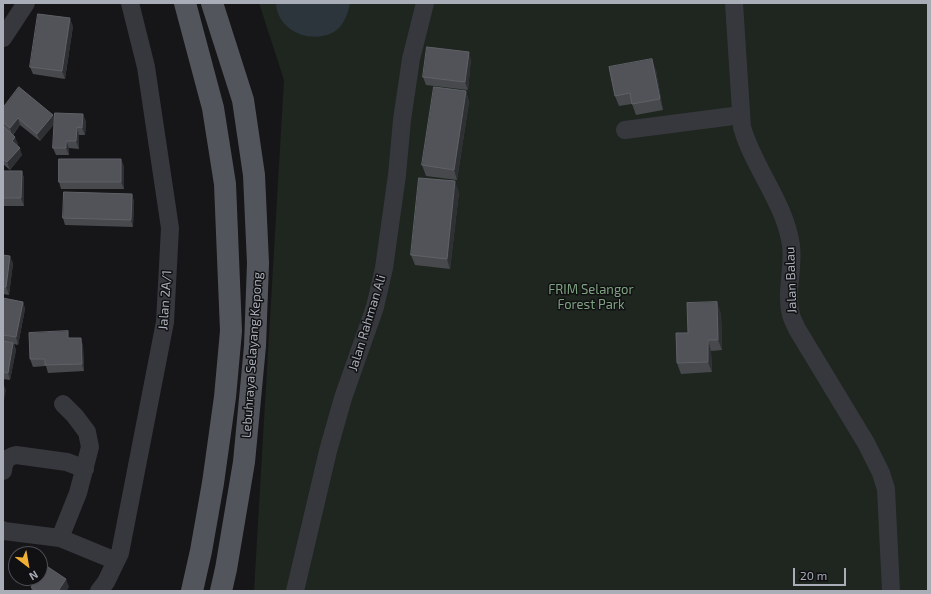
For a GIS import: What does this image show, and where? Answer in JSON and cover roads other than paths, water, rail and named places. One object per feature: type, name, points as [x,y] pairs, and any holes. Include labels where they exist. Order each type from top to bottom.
[{"type":"main road","name":"Lebuhraya Selayang Kepong","points":[[185,3],[213,108],[225,184],[231,331],[225,397],[213,483],[192,591]]},
{"type":"main road","name":"Lebuhraya Selayang Kepong","points":[[212,3],[243,100],[254,175],[258,263],[255,346],[244,462],[221,591]]},
{"type":"street","points":[[3,38],[26,3]]},
{"type":"street","name":"Jalan 2A/1","points":[[99,591],[106,582],[120,553],[165,322],[170,228],[146,67],[130,3]]},
{"type":"street","name":"Jalan Rahman Ali","points":[[295,591],[328,451],[343,398],[375,307],[384,268],[411,59],[425,3]]},
{"type":"street","name":"Jalan Balau","points":[[734,3],[742,127],[746,142],[778,207],[791,245],[789,293],[791,314],[797,329],[866,443],[881,473],[886,489],[891,591]]},
{"type":"street","points":[[625,130],[741,115]]},
{"type":"street","points":[[60,538],[78,493],[90,447],[87,432],[63,404]]},
{"type":"street","points":[[3,471],[4,462],[10,456],[16,455],[67,462],[85,469]]},
{"type":"street","points":[[3,530],[60,538],[116,561]]},
{"type":"park label","name":"FRIM Selangor Forest Park","points":[[591,298]]}]
